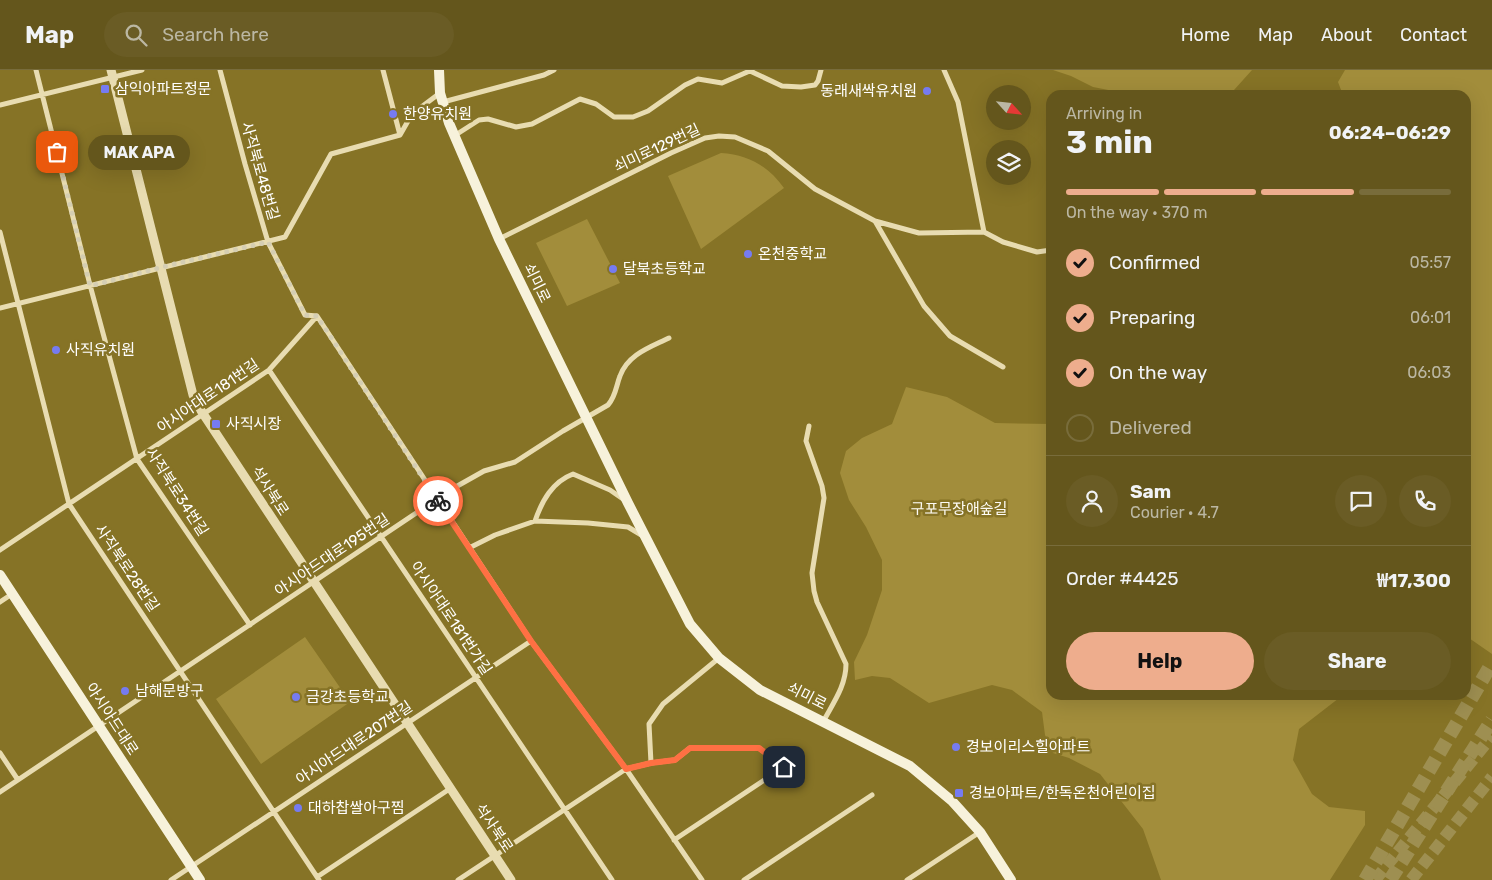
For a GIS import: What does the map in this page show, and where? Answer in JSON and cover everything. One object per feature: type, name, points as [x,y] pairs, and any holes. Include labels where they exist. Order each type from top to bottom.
[{"type":"main road","name":"쇠미로","points":[[439,70],[442,97],[454,136],[499,239],[645,537],[690,624],[719,658],[760,690],[910,766],[952,801],[980,832],[1012,880]]},
{"type":"main road","name":"아시아드대로","points":[[0,575],[200,880]]},
{"type":"street","name":"사직북로34번길","points":[[36,70],[90,286],[137,459],[250,625]]},
{"type":"street","points":[[0,105],[43,95],[112,74],[142,70]]},
{"type":"street","name":"사직북로48번길","points":[[220,70],[268,242],[305,315],[317,316],[531,641],[626,769],[702,880]]},
{"type":"street","points":[[382,70],[400,135]]},
{"type":"street","points":[[0,308],[285,237],[331,154],[400,135],[412,114],[442,97],[544,75],[554,70]]},
{"type":"street","points":[[454,136],[478,120],[488,119],[516,127],[532,124],[580,99],[596,104],[614,117],[634,117],[648,111],[685,85],[698,80],[722,83],[748,71],[782,86],[802,87],[815,85],[821,70]]},
{"type":"street","points":[[944,70],[958,102],[984,232]]},
{"type":"street","name":"석사북로","points":[[112,74],[193,395],[203,415],[511,880]]},
{"type":"street","name":"쇠미로129번길","points":[[499,239],[671,153],[705,138],[719,136],[735,137],[768,151],[814,189],[874,221],[919,233],[984,232],[1003,242],[1037,252],[1046,251]]},
{"type":"street","points":[[874,221],[924,306],[950,336],[1003,367]]},
{"type":"street","name":"사직북로28번길","points":[[0,232],[69,504],[318,878]]},
{"type":"street","name":"아시아대로181번길","points":[[0,550],[269,370],[317,316]]},
{"type":"street","name":"아시아드대로195번길","points":[[0,792],[437,499],[484,472],[515,462],[608,405],[613,399],[622,371],[632,357],[669,338]]},
{"type":"street","name":"아시아대로181번가길","points":[[269,370],[612,880]]},
{"type":"street","points":[[809,426],[806,441],[822,486],[824,498],[813,559],[812,581],[817,602],[846,664],[846,673],[842,685],[823,722]]},
{"type":"street","points":[[535,521],[540,506],[549,492],[562,478],[573,474],[610,490],[628,502]]},
{"type":"street","points":[[469,548],[495,535],[535,521],[628,527],[645,537]]},
{"type":"street","points":[[0,602],[12,594]]},
{"type":"street","name":"아시아드대로207번길","points":[[170,880],[531,641]]},
{"type":"street","points":[[651,763],[649,724],[663,704],[719,658]]},
{"type":"street","points":[[458,880],[626,769],[675,760],[690,748],[759,748],[784,767],[674,840]]},
{"type":"street","points":[[0,753],[18,780]]},
{"type":"street","points":[[318,878],[450,788]]},
{"type":"street","points":[[744,880],[872,795]]},
{"type":"street","points":[[908,880],[980,832]]},
{"type":"green space","points":[[1053,70],[1252,70],[1234,90],[1108,90],[1093,87],[1071,76]]},
{"type":"green space","points":[[1345,70],[1492,70],[1492,654],[1471,639],[1471,90],[1341,90],[1338,82]]},
{"type":"green space","points":[[721,153],[740,156],[757,163],[778,180],[784,188],[701,249],[668,176]]},
{"type":"green space","points":[[587,219],[620,283],[567,306],[536,243]]},
{"type":"green space","name":"구포무장애숲길","points":[[906,387],[947,397],[995,423],[1046,424],[1046,700],[1337,700],[1299,729],[1293,760],[1312,794],[1329,807],[1365,811],[1365,825],[1330,880],[1161,880],[1143,829],[1100,774],[1069,758],[1053,753],[1045,735],[1042,712],[1012,690],[992,685],[929,703],[890,678],[872,676],[855,680],[854,662],[867,635],[882,590],[882,560],[866,527],[849,500],[840,473],[846,451],[862,438],[892,424]]},
{"type":"green space","points":[[305,637],[350,702],[261,764],[216,699]]},
{"type":"tunnel","points":[[1471,699],[1492,663]]},
{"type":"tunnel","points":[[1365,880],[1470,700]]},
{"type":"tunnel","points":[[1390,880],[1492,720]]},
{"type":"tunnel","points":[[1375,880],[1492,736]]},
{"type":"tunnel","points":[[1411,880],[1492,777]]},
{"type":"way so far","points":[[57,152],[90,286],[268,242],[305,315],[317,316],[438,501]]},
{"type":"place","name":"삼익아파트정문","points":[[105,89]]},
{"type":"place","name":"동래새싹유치원","points":[[927,91]]},
{"type":"place","name":"한양유치원","points":[[393,114]]},
{"type":"place","name":"MAK APA","points":[[57,152]]},
{"type":"place","name":"온천중학교","points":[[748,254]]},
{"type":"place","name":"달북초등학교","points":[[613,269]]},
{"type":"place","name":"사직유치원","points":[[56,350]]},
{"type":"place","name":"사직시장","points":[[216,424]]},
{"type":"place","name":"남해문방구","points":[[125,691]]},
{"type":"place","name":"금강초등학교","points":[[296,697]]},
{"type":"place","name":"경보이리스힐아파트","points":[[956,747]]},
{"type":"place","name":"경보아파트/한독온천어린이집","points":[[959,793]]},
{"type":"place","name":"대하찹쌀아구찜","points":[[298,808]]},
{"type":"route","points":[[438,501],[531,641],[626,769],[675,760],[690,748],[759,748],[784,767]]}]
